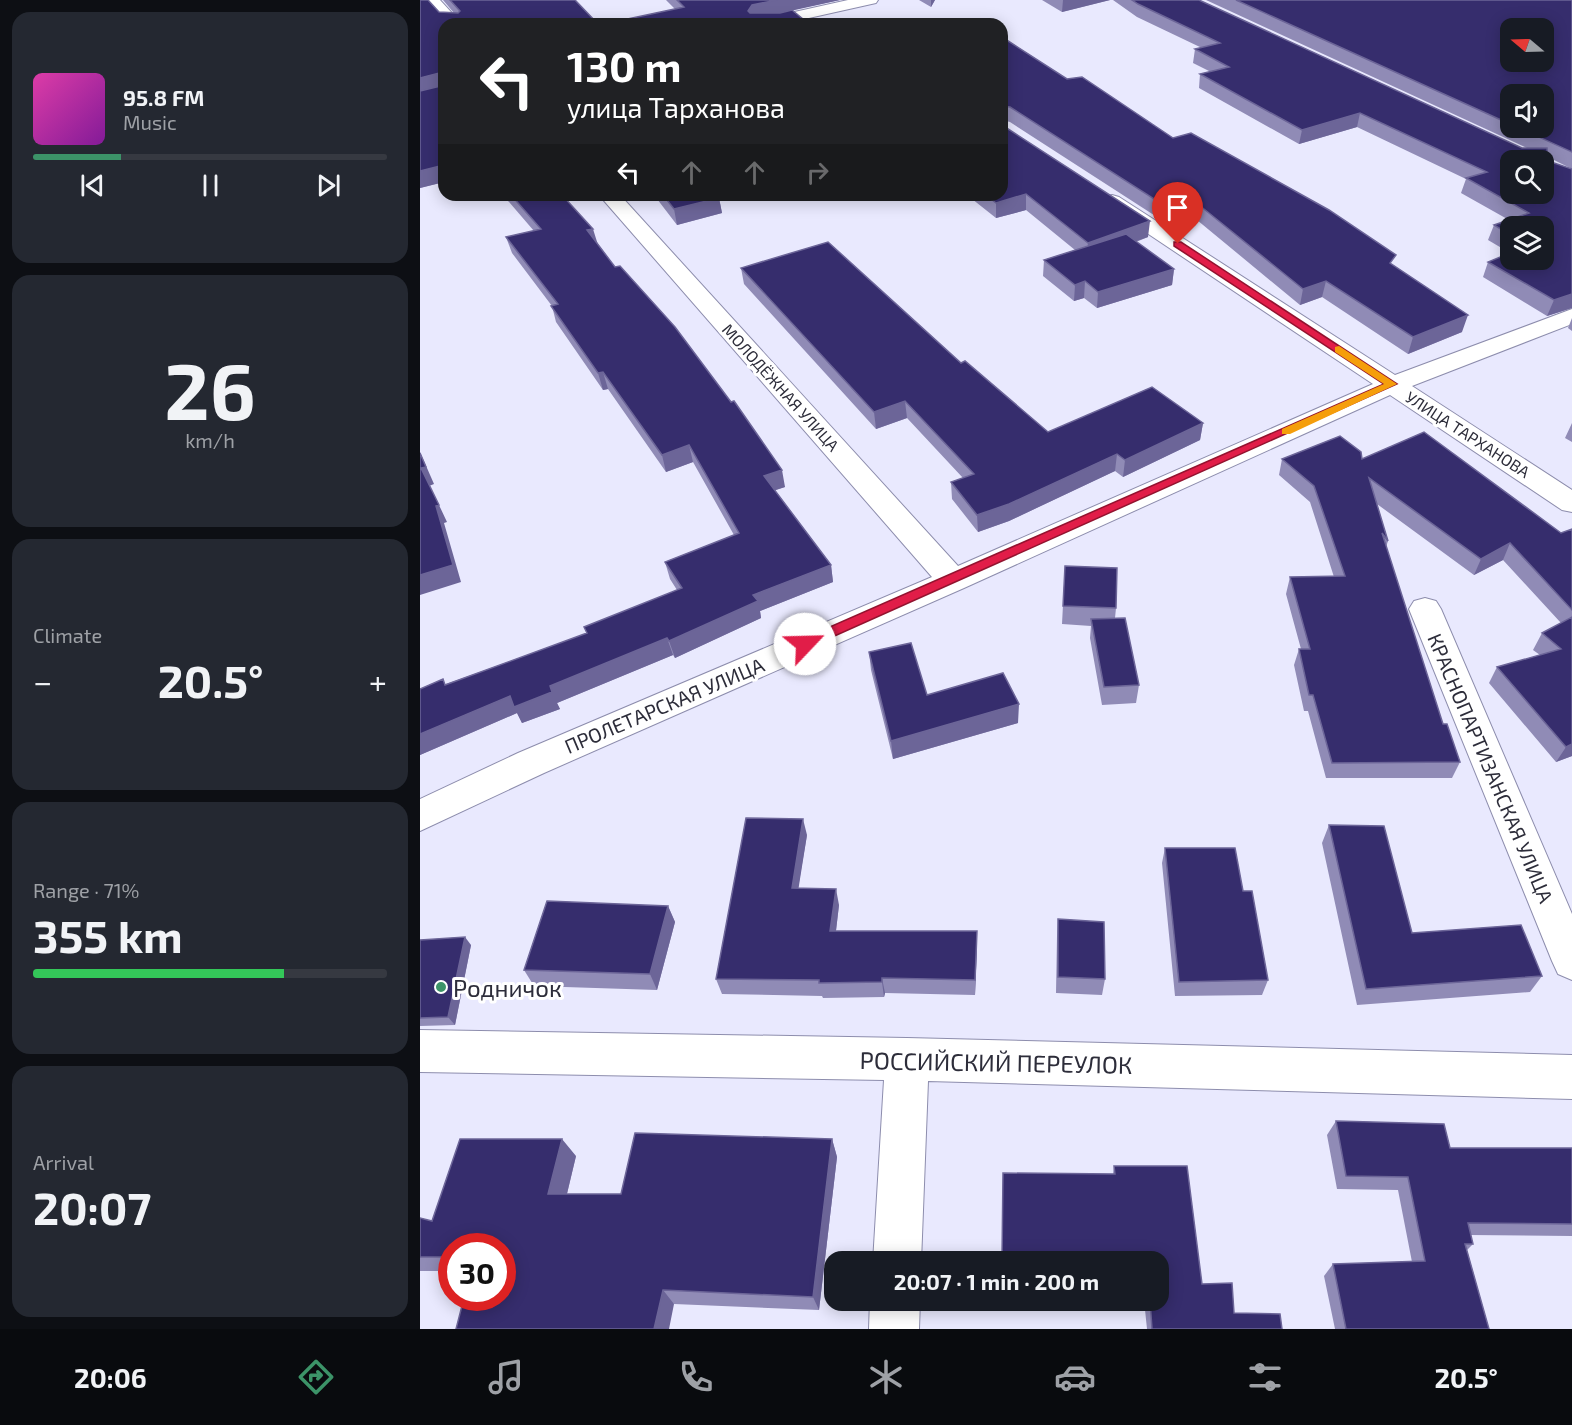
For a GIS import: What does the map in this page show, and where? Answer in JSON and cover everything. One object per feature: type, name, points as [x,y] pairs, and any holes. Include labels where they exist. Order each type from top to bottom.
[{"type":"street","points":[[431,0],[448,18]]},
{"type":"street","points":[[806,0],[834,18]]},
{"type":"street","points":[[786,18],[870,0]]},
{"type":"street","name":"УЛИЦА ТАРХАНОВА","points":[[1092,188],[1572,503]]},
{"type":"street","name":"МОЛОДЁЖНАЯ УЛИЦА","points":[[614,201],[953,580]]},
{"type":"street","name":"ПРОЛЕТАРСКАЯ УЛИЦА","points":[[420,816],[542,758],[953,580],[1392,384],[1572,316]]},
{"type":"street","name":"КРАСНОПАРТИЗАНСКАЯ УЛИЦА","points":[[1425,609],[1572,961]]},
{"type":"street","name":"РОССИЙСКИЙ ПЕРЕУЛОК","points":[[420,1051],[907,1059],[1572,1077]]},
{"type":"street","points":[[898,1251],[907,1059]]},
{"type":"street","points":[[894,1329],[895,1311]]},
{"type":"building","points":[[420,0],[428,0],[439,12],[458,13],[460,11],[450,0],[575,0],[592,18],[438,18],[438,73],[420,78]]},
{"type":"building","points":[[677,0],[777,0],[752,5],[748,11],[750,13],[780,13],[792,10],[802,18],[632,18],[684,7]]},
{"type":"building","points":[[1132,0],[1199,0],[1522,148],[1547,148],[1547,150],[1500,150],[1500,197],[1466,178],[1487,172],[1360,113],[1302,130],[1200,74],[1229,67],[1195,49],[1220,43]]},
{"type":"building","points":[[1236,0],[1572,0],[1572,152],[1541,138],[1554,138],[1554,84],[1500,84],[1500,119]]},
{"type":"building","points":[[1008,41],[1067,79],[1082,77],[1173,138],[1191,133],[1329,210],[1396,255],[1390,263],[1468,315],[1413,337],[1326,281],[1303,289],[1199,205],[1176,213],[1008,107]]},
{"type":"building","points":[[438,87],[438,166],[420,171],[420,91]]},
{"type":"building","points":[[1008,129],[1150,221],[1088,243],[1026,194],[1008,199]]},
{"type":"building","points":[[1554,163],[1572,169],[1572,294],[1554,300],[1502,270],[1554,270],[1554,216],[1520,216],[1529,213],[1513,204],[1554,204]]},
{"type":"building","points":[[516,201],[567,201],[593,229],[587,230],[615,267],[620,266],[675,327],[731,402],[734,401],[782,470],[764,476],[831,565],[753,595],[758,601],[669,641],[667,638],[550,686],[552,692],[514,707],[510,696],[420,734],[420,689],[443,679],[445,685],[587,633],[584,627],[682,588],[665,562],[739,533],[689,445],[662,455],[603,372],[598,373],[551,306],[558,304],[506,237],[541,229]]},
{"type":"building","points":[[668,201],[707,201],[674,209]]},
{"type":"building","points":[[1126,234],[1174,269],[1098,292],[1085,281],[1075,285],[1044,260]]},
{"type":"building","points":[[828,242],[961,363],[965,361],[1048,432],[1152,387],[1203,423],[1125,460],[1117,454],[1009,504],[977,515],[951,482],[974,474],[905,401],[874,412],[741,268]]},
{"type":"building","points":[[1500,257],[1500,269],[1488,262]]},
{"type":"building","points":[[1424,432],[1561,533],[1572,529],[1572,610],[1510,543],[1481,559],[1369,478],[1388,541],[1382,533],[1443,724],[1447,724],[1460,762],[1332,763],[1313,695],[1309,695],[1299,649],[1310,649],[1290,577],[1345,576],[1314,486],[1282,459],[1340,436],[1361,452],[1362,459]]},
{"type":"building","points":[[420,453],[426,467],[421,468],[439,505],[436,506],[453,565],[420,575]]},
{"type":"building","points":[[1065,566],[1117,568],[1116,608],[1063,606]]},
{"type":"building","points":[[1572,617],[1572,744],[1566,747],[1497,667],[1561,649],[1542,633]]},
{"type":"building","points":[[1125,618],[1139,685],[1104,687],[1091,619]]},
{"type":"building","points":[[911,643],[927,695],[1003,673],[1019,704],[891,741],[869,652]]},
{"type":"building","points":[[746,818],[803,819],[792,888],[836,889],[830,931],[977,931],[975,980],[882,978],[882,982],[819,983],[819,980],[716,979]]},
{"type":"building","points":[[1329,825],[1384,826],[1412,933],[1521,925],[1542,976],[1366,989]]},
{"type":"building","points":[[1165,848],[1235,848],[1243,891],[1252,891],[1268,980],[1179,982]]},
{"type":"building","points":[[547,901],[668,906],[650,974],[524,970]]},
{"type":"building","points":[[1058,919],[1104,922],[1105,979],[1058,977]]},
{"type":"building","name":"Родничок","points":[[465,937],[448,1017],[420,1018],[420,940]]},
{"type":"building","points":[[1336,1121],[1444,1124],[1450,1148],[1572,1148],[1572,1224],[1468,1223],[1473,1244],[1465,1244],[1489,1329],[1346,1329],[1333,1264],[1425,1261],[1408,1177],[1346,1176]]},
{"type":"building","points":[[635,1133],[832,1139],[813,1297],[663,1290],[654,1329],[456,1329],[461,1311],[516,1311],[516,1233],[438,1233],[438,1257],[420,1257],[420,1218],[432,1221],[460,1139],[562,1139],[548,1194],[621,1194]]},
{"type":"building","points":[[1114,1166],[1187,1166],[1202,1284],[1232,1283],[1234,1313],[1280,1314],[1282,1329],[1152,1329],[1151,1311],[1169,1311],[1169,1251],[1002,1251],[1003,1173],[1115,1174]]},
{"type":"slow traffic","points":[[1286,431],[1392,384],[1339,349]]},
{"type":"place","name":"Родничок","points":[[441,987]]},
{"type":"route","points":[[805,644],[1392,384],[1178,244]]}]
